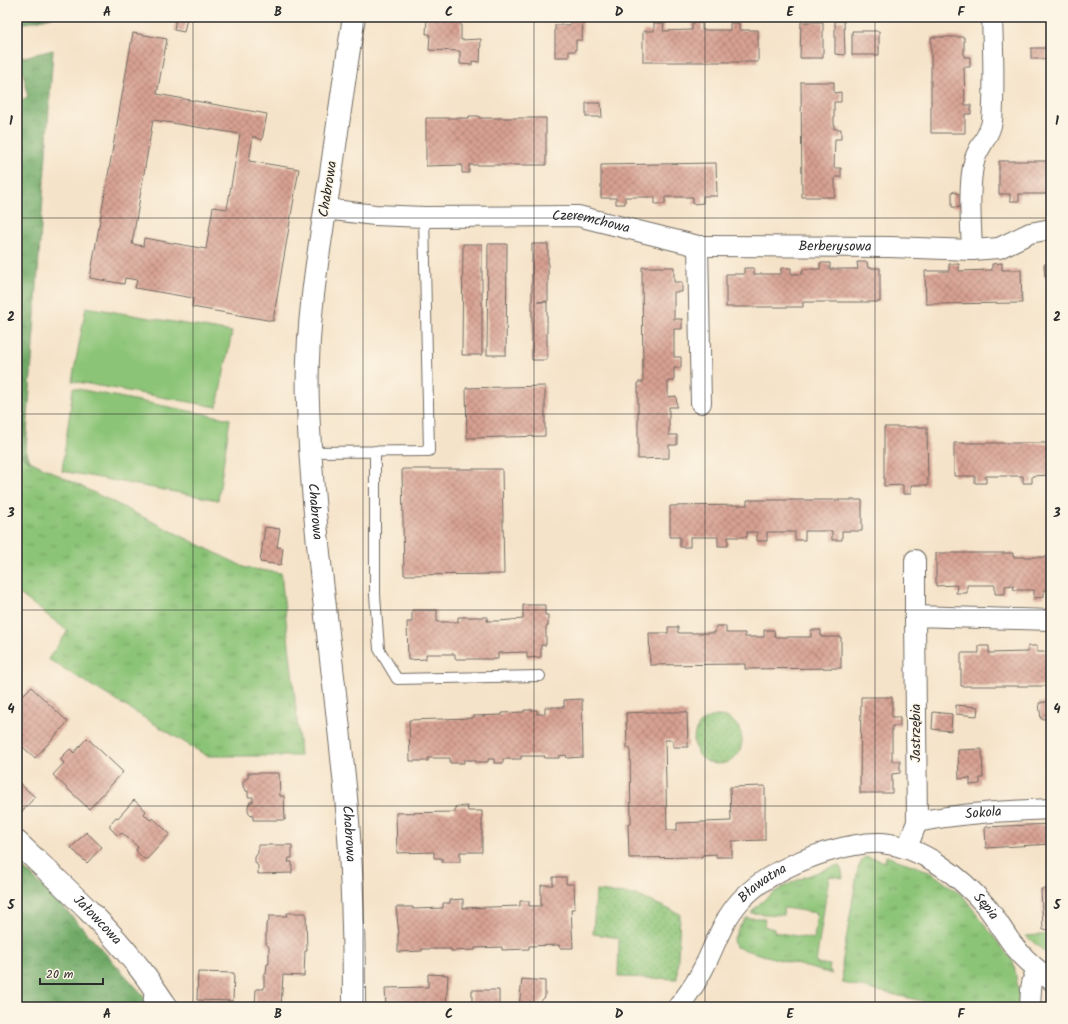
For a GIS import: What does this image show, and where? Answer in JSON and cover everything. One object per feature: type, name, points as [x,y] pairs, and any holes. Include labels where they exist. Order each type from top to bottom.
[{"type":"street","name":"Chabrowa","points":[[354,17],[317,263],[309,334],[308,402],[316,525],[344,767],[349,830],[353,900],[354,1007]]},
{"type":"street","points":[[972,250],[972,175],[974,160],[988,136],[992,122],[992,17]]},
{"type":"street","name":"Czeremchowa","points":[[325,209],[375,215],[424,217],[578,216],[698,246]]},
{"type":"street","name":"Berberysowa","points":[[698,246],[890,247],[972,250],[999,248],[1030,233],[1051,229]]},
{"type":"street","points":[[698,246],[701,403]]},
{"type":"street","name":"Jastrzębia","points":[[906,848],[916,822],[915,560]]},
{"type":"street","points":[[915,616],[1051,620]]},
{"type":"street","name":"Sokola","points":[[916,822],[945,816],[1002,811],[1051,809]]},
{"type":"street","name":"Jałowcowa","points":[[17,842],[106,928],[137,964],[167,1007]]},
{"type":"street","name":"Bławatna","points":[[678,1007],[693,987],[703,969],[730,913],[752,888],[787,868],[832,850],[853,845],[881,843],[906,848]]},
{"type":"street","name":"Sępia","points":[[906,848],[934,861],[968,887],[987,906],[1018,952],[1044,975]]},
{"type":"street","points":[[1030,1007],[1030,988],[1032,978],[1044,975]]},
{"type":"lane","points":[[311,452],[429,451],[424,217]]},
{"type":"lane","points":[[375,451],[374,596],[379,649],[397,679],[540,676]]},
{"type":"lane","points":[[148,1007],[150,983]]},
{"type":"green space","points":[[17,17],[52,17],[17,25]]},
{"type":"green space","points":[[53,50],[26,449],[30,461],[17,453],[17,100],[28,98],[20,58]]},
{"type":"green space","points":[[86,307],[232,332],[217,407],[72,381]]},
{"type":"green space","points":[[73,388],[230,419],[218,500],[62,471]]},
{"type":"green space","points":[[17,453],[30,461],[246,568],[281,573],[300,756],[207,756],[48,659],[68,631],[17,592]]},
{"type":"green space","points":[[718,716],[727,718],[735,723],[740,731],[742,740],[740,749],[735,757],[727,762],[718,764],[709,762],[701,757],[696,749],[694,740],[696,731],[701,723],[709,718]]},
{"type":"green space","points":[[886,856],[921,868],[933,874],[963,896],[1013,961],[1022,1007],[948,1007],[843,983],[842,964],[858,868],[864,857],[885,862]]},
{"type":"green space","points":[[17,862],[57,900],[154,1007],[17,1007]]},
{"type":"green space","points":[[839,865],[843,878],[829,876],[816,963],[830,965],[829,970],[832,974],[736,947],[733,941],[738,929],[746,918],[765,918],[764,926],[774,929],[774,932],[814,939],[817,913],[784,908],[783,915],[751,913],[769,896],[791,883]]},
{"type":"green space","points":[[596,891],[636,895],[680,914],[677,979],[618,977],[619,938],[593,934]]},
{"type":"green space","points":[[1051,934],[1051,957],[1026,936]]},
{"type":"building","points":[[176,17],[187,18],[184,32],[174,30]]},
{"type":"building","points":[[461,17],[461,40],[481,39],[480,62],[472,61],[472,65],[460,64],[460,51],[429,50],[430,34],[426,34],[427,18]]},
{"type":"building","points":[[570,17],[583,17],[582,40],[576,40],[576,51],[569,51],[569,57],[555,57],[555,25],[570,25]]},
{"type":"building","points":[[835,21],[844,21],[845,55],[835,54]]},
{"type":"building","points":[[801,22],[823,22],[823,58],[800,58]]},
{"type":"building","points":[[654,23],[664,23],[663,31],[692,30],[692,23],[702,23],[702,30],[730,30],[730,23],[739,23],[739,30],[758,30],[758,62],[643,62],[643,31],[654,31]]},
{"type":"building","points":[[852,31],[879,31],[879,55],[852,55]]},
{"type":"building","points":[[133,33],[167,39],[157,94],[267,114],[262,140],[253,136],[249,161],[299,169],[273,321],[192,307],[193,298],[135,288],[137,280],[125,278],[124,284],[90,278]],"holes":[[[153,120],[240,134],[227,209],[213,207],[206,249],[144,238],[143,246],[132,244]]]},
{"type":"building","points":[[931,37],[964,37],[964,57],[970,57],[970,67],[964,67],[965,105],[971,105],[971,114],[965,114],[965,133],[931,133]]},
{"type":"building","points":[[1031,48],[1047,48],[1047,59],[1031,59]]},
{"type":"building","points":[[801,82],[834,82],[834,93],[841,92],[841,102],[834,102],[834,129],[841,129],[841,139],[835,139],[834,168],[841,168],[841,177],[835,177],[835,197],[802,197]]},
{"type":"building","points":[[586,103],[601,103],[602,117],[586,117]]},
{"type":"building","points":[[469,116],[479,116],[479,118],[546,118],[546,165],[469,165],[469,173],[462,173],[462,165],[426,166],[426,118],[469,118]]},
{"type":"building","points":[[999,161],[1051,161],[1051,200],[1047,200],[1047,194],[1019,194],[1019,201],[1010,201],[1010,194],[999,194]]},
{"type":"building","points":[[716,163],[717,196],[703,196],[703,203],[693,204],[693,197],[665,197],[665,204],[655,204],[655,197],[625,197],[625,204],[616,204],[616,198],[601,198],[601,165]]},
{"type":"building","points":[[952,191],[966,197],[966,208],[952,207]]},
{"type":"building","points":[[463,244],[482,244],[482,355],[462,355]]},
{"type":"building","points":[[488,244],[507,244],[506,355],[487,355]]},
{"type":"building","points":[[532,244],[548,244],[548,301],[537,302],[547,302],[547,360],[532,360]]},
{"type":"building","points":[[857,262],[867,262],[868,268],[880,268],[880,302],[803,302],[803,307],[726,307],[726,274],[744,274],[744,268],[754,268],[754,274],[781,274],[781,268],[791,268],[791,274],[802,274],[803,269],[820,269],[820,263],[830,263],[830,269],[858,269]]},
{"type":"building","points":[[1002,263],[1002,270],[1021,270],[1022,303],[926,304],[925,271],[949,271],[949,264],[959,264],[959,271],[992,270],[992,264]]},
{"type":"building","points":[[1044,264],[1051,264],[1051,277],[1045,277]]},
{"type":"building","points":[[642,267],[674,267],[674,282],[682,282],[682,292],[674,292],[674,319],[682,319],[682,329],[674,329],[674,357],[681,357],[681,368],[674,368],[674,381],[668,381],[668,397],[676,396],[677,407],[669,407],[669,435],[677,435],[677,445],[669,445],[669,458],[638,459],[638,382],[643,382]]},
{"type":"building","points":[[545,386],[545,436],[467,438],[466,388]]},
{"type":"building","points":[[884,427],[927,427],[928,485],[911,485],[911,494],[903,494],[903,485],[884,486]]},
{"type":"building","points":[[954,443],[1051,443],[1051,475],[1032,476],[1032,483],[1023,483],[1023,476],[986,476],[986,483],[975,483],[975,476],[954,476]]},
{"type":"building","points":[[402,469],[502,469],[504,574],[404,575]]},
{"type":"building","points":[[747,500],[862,500],[862,531],[842,531],[842,540],[832,540],[832,531],[805,531],[805,540],[795,540],[795,532],[767,532],[767,541],[757,541],[757,532],[747,532],[747,537],[728,537],[728,546],[718,546],[718,537],[690,537],[690,547],[680,547],[680,537],[670,537],[670,506],[747,505]]},
{"type":"building","points":[[265,527],[280,529],[277,547],[283,548],[281,565],[260,562]]},
{"type":"building","points":[[936,553],[1013,553],[1013,557],[1051,557],[1051,590],[1044,590],[1044,597],[1034,598],[1034,590],[1014,590],[1013,585],[1005,586],[1005,594],[995,594],[995,585],[967,585],[967,593],[956,593],[957,585],[936,586]]},
{"type":"building","points":[[523,605],[545,605],[545,615],[548,615],[548,626],[546,627],[546,645],[541,645],[541,657],[527,658],[527,652],[498,653],[498,659],[455,659],[455,654],[426,654],[426,659],[408,660],[407,622],[412,622],[412,610],[437,610],[437,622],[458,622],[458,617],[488,617],[487,621],[498,621],[523,619]]},
{"type":"building","points":[[716,626],[726,626],[726,633],[745,633],[745,637],[764,637],[764,630],[774,630],[775,637],[811,637],[811,630],[821,630],[821,637],[841,637],[841,668],[745,669],[745,664],[650,665],[649,633],[668,633],[668,627],[678,627],[678,633],[715,633]]},
{"type":"building","points":[[979,646],[989,646],[989,653],[1028,652],[1028,646],[1037,646],[1037,652],[1051,652],[1051,686],[961,686],[961,653],[979,653]]},
{"type":"building","points":[[31,687],[68,722],[35,758],[17,742],[17,701]]},
{"type":"building","points":[[861,697],[892,697],[892,717],[900,717],[900,726],[892,726],[892,761],[900,761],[900,773],[892,774],[892,793],[860,793]]},
{"type":"building","points":[[582,699],[583,757],[567,758],[566,755],[559,756],[559,758],[544,758],[545,756],[521,756],[521,759],[503,759],[503,763],[494,763],[494,759],[488,759],[488,762],[464,760],[464,763],[450,763],[450,758],[428,758],[428,761],[410,761],[409,720],[473,718],[473,716],[502,715],[502,713],[524,712],[524,710],[537,710],[537,714],[545,714],[545,707],[564,707],[564,700]]},
{"type":"building","points":[[1051,701],[1051,718],[1041,719],[1039,703]]},
{"type":"building","points":[[956,705],[978,707],[977,716],[956,714]]},
{"type":"building","points":[[687,712],[688,747],[673,747],[673,740],[665,740],[667,830],[677,830],[677,823],[731,821],[730,787],[765,786],[765,840],[732,841],[732,857],[716,857],[716,854],[702,855],[702,857],[629,858],[628,824],[631,824],[630,748],[627,748],[626,713]]},
{"type":"building","points":[[933,712],[952,714],[951,731],[932,729]]},
{"type":"building","points":[[87,738],[123,772],[89,809],[53,775],[64,763],[60,759],[70,749],[74,753]]},
{"type":"building","points":[[982,749],[983,778],[980,778],[980,784],[970,785],[970,778],[959,779],[958,750]]},
{"type":"building","points":[[248,773],[279,773],[280,796],[284,796],[285,820],[253,820],[253,814],[250,815],[248,806],[250,802],[253,802],[253,797],[248,797],[248,791],[246,791],[243,787],[243,782],[248,778]]},
{"type":"building","points":[[17,781],[35,797],[17,817]]},
{"type":"building","points":[[134,800],[146,811],[144,814],[149,819],[151,820],[153,818],[170,834],[147,859],[144,859],[137,852],[136,849],[138,847],[122,833],[117,835],[110,828],[110,824],[116,817],[118,818]]},
{"type":"building","points":[[467,806],[468,811],[482,811],[482,852],[460,852],[460,862],[442,862],[442,858],[434,858],[434,852],[397,853],[396,813],[455,812],[455,807]]},
{"type":"building","points":[[1051,824],[1051,844],[986,848],[985,827]]},
{"type":"building","points":[[86,832],[102,847],[87,863],[71,848]]},
{"type":"building","points":[[258,845],[292,845],[292,858],[289,858],[288,862],[292,862],[292,873],[258,874],[258,866],[255,862],[255,857],[258,853]]},
{"type":"building","points":[[553,877],[566,877],[566,884],[574,884],[575,909],[571,909],[573,948],[560,948],[559,945],[529,946],[529,949],[502,950],[502,947],[451,951],[451,949],[422,949],[422,951],[398,952],[399,934],[396,907],[413,907],[413,909],[443,908],[443,903],[450,903],[450,900],[463,899],[463,908],[520,906],[520,901],[529,901],[529,906],[541,906],[541,885],[553,885]]},
{"type":"building","points":[[1041,889],[1051,889],[1051,929],[1043,930]]},
{"type":"building","points":[[287,913],[306,913],[307,951],[305,951],[304,976],[283,975],[281,1007],[255,1007],[256,989],[264,989],[264,974],[266,974],[267,964],[269,964],[269,947],[266,944],[266,924],[269,921],[269,916],[287,916]]},
{"type":"building","points":[[198,972],[234,973],[233,1001],[197,1000]]},
{"type":"building","points":[[428,974],[448,975],[446,1007],[386,1007],[385,988],[428,987]]},
{"type":"building","points":[[522,979],[545,981],[545,997],[535,1007],[519,1007]]},
{"type":"building","points":[[472,990],[499,990],[499,1007],[472,1007]]}]
